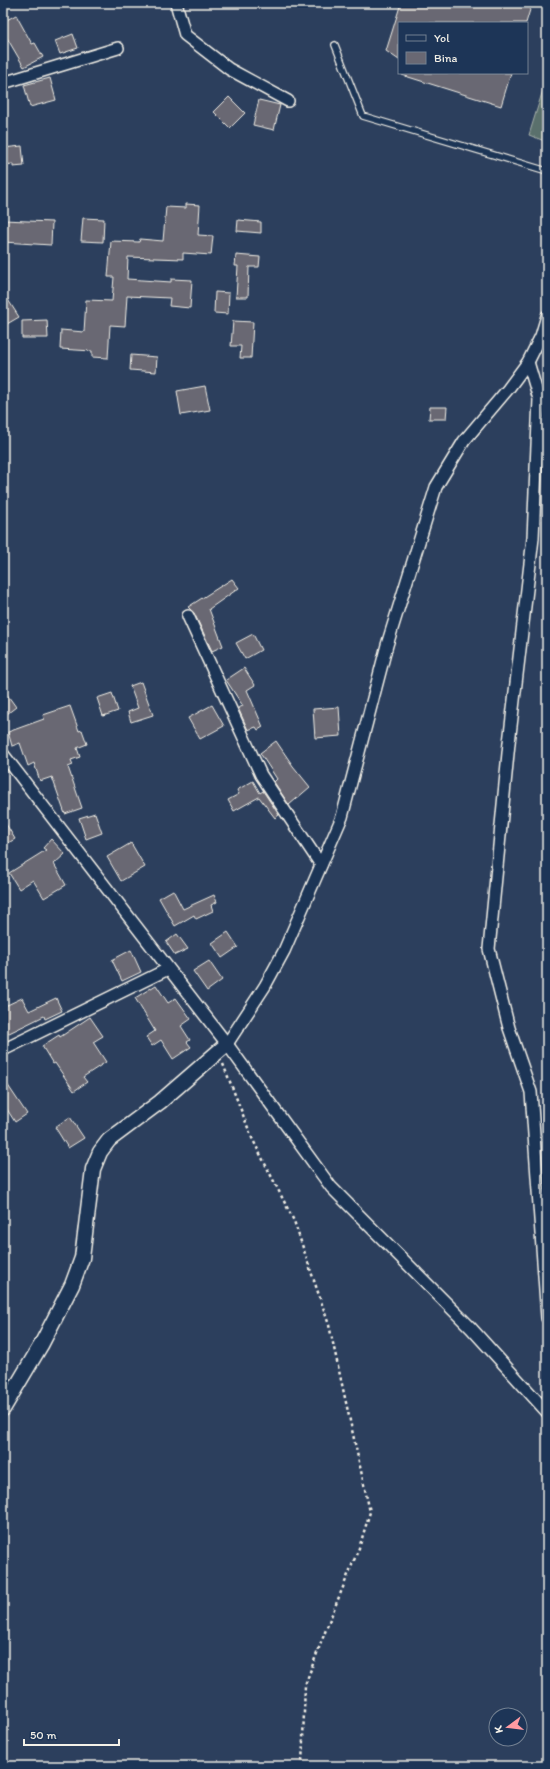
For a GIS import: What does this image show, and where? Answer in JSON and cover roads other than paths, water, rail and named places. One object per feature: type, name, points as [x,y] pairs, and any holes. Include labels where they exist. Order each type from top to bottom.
[{"type":"street","points":[[176,3],[185,35],[229,69],[288,101]]},
{"type":"street","points":[[3,82],[118,48]]},
{"type":"street","points":[[3,1409],[41,1345],[72,1285],[82,1258],[93,1169],[100,1152],[109,1140],[160,1102],[227,1044],[265,986],[284,951],[342,817],[387,645],[436,488],[464,441],[508,389],[528,362],[541,336],[547,316]]},
{"type":"street","points":[[528,362],[539,399],[533,538],[509,743],[489,949],[509,1028],[531,1092],[547,1318]]},
{"type":"street","points":[[188,616],[261,775],[321,865]]},
{"type":"street","points":[[3,754],[227,1044],[331,1187],[471,1328],[547,1412]]},
{"type":"street","points":[[3,1050],[168,969]]},
{"type":"lane","points":[[335,45],[363,116],[547,171]]}]
